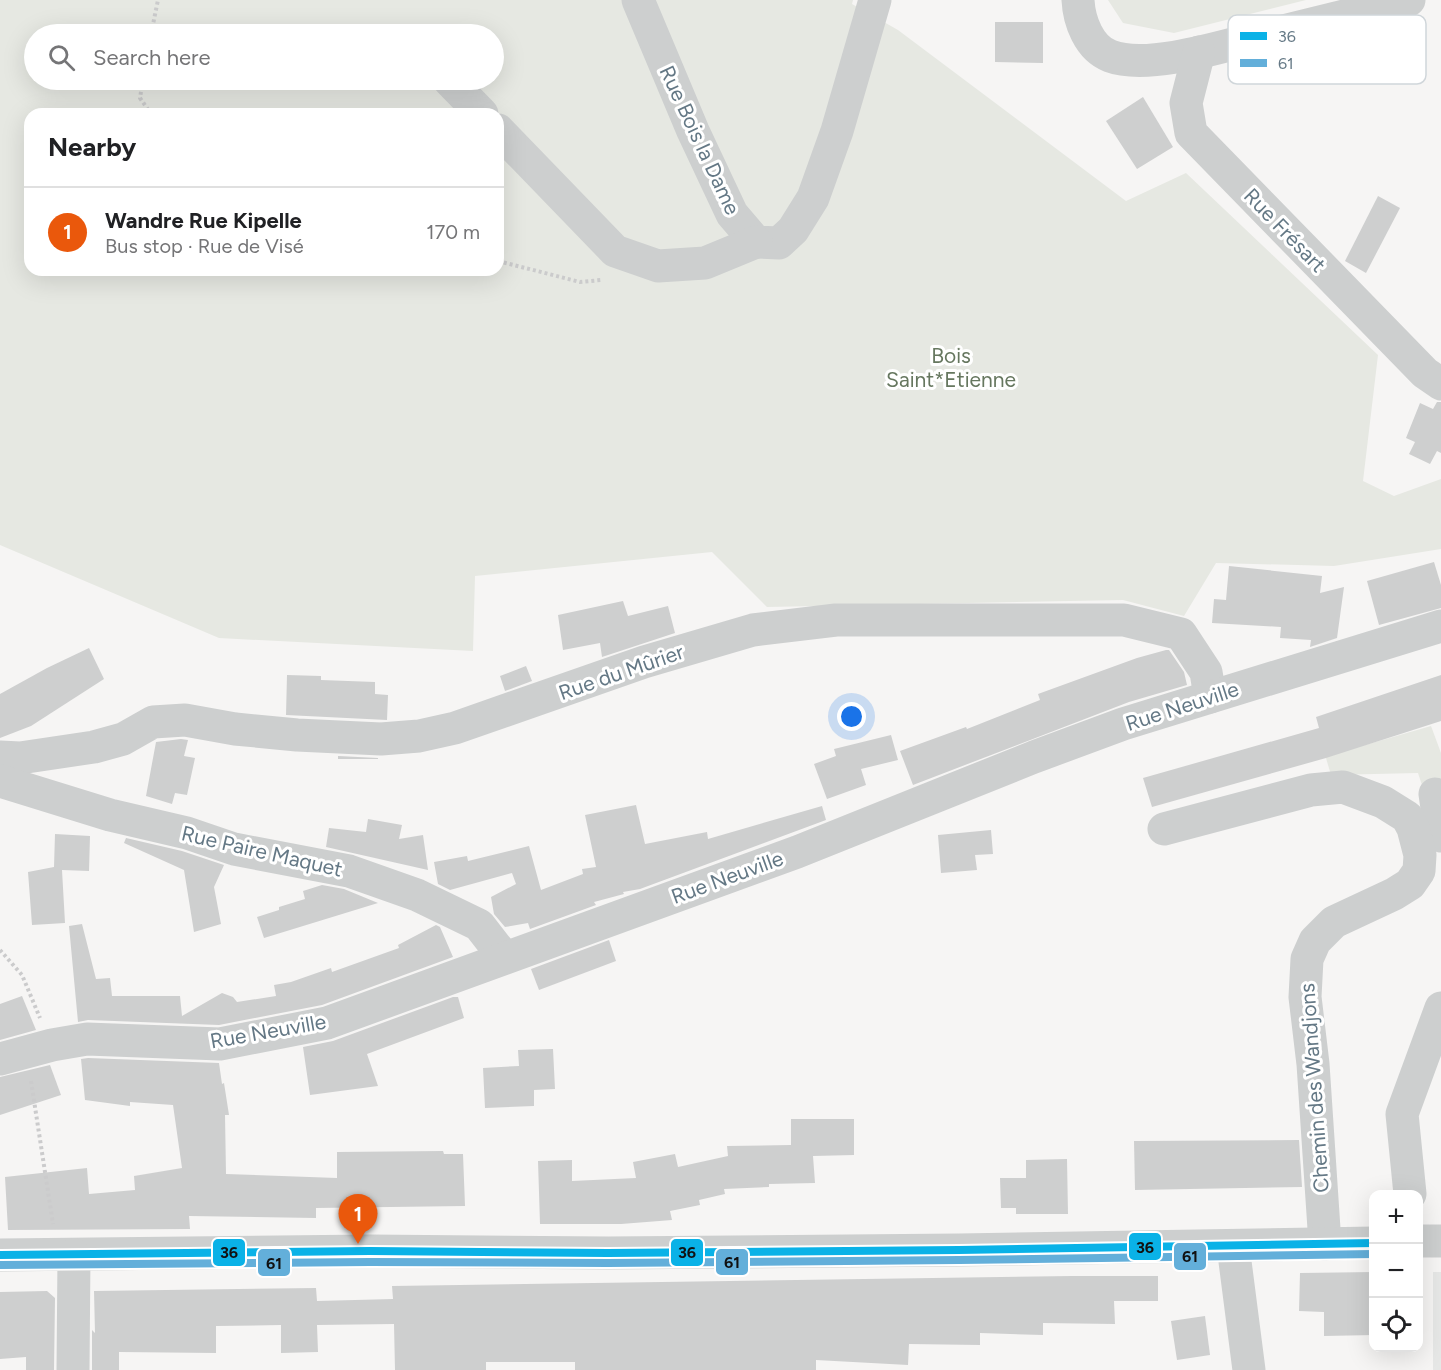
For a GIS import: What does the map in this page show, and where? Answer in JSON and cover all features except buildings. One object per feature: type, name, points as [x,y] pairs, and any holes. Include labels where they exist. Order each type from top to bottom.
[{"type":"street","name":"Rue Bois la Dame","points":[[638,0],[693,130],[732,214],[756,243]]},
{"type":"street","points":[[504,136],[615,251],[658,266],[682,265],[705,263],[756,243],[779,243],[793,230],[813,198],[837,131],[875,0]]},
{"type":"street","points":[[1078,0],[1078,13],[1090,41],[1107,55],[1120,60],[1157,60],[1228,45]]},
{"type":"street","points":[[1348,15],[1409,0]]},
{"type":"street","name":"Rue Frésart","points":[[1199,52],[1186,103],[1191,133],[1425,373],[1441,384]]},
{"type":"street","points":[[459,90],[476,108]]},
{"type":"street","name":"Rue du Mûrier","points":[[0,757],[20,758],[94,747],[123,739],[153,722],[185,720],[235,729],[297,735],[381,739],[419,736],[455,728],[644,662],[753,630],[836,620],[1124,620],[1181,634],[1206,672],[1210,696]]},
{"type":"street","name":"Rue Neuville","points":[[0,1059],[87,1039],[219,1044],[327,1023],[797,852],[1123,724],[1441,626]]},
{"type":"street","name":"Rue Paire Maquet","points":[[0,781],[110,815],[187,833],[234,849],[349,871],[408,891],[479,925],[504,957]]},
{"type":"street","name":"Chemin des Wandjons","points":[[1164,829],[1311,790],[1343,787],[1383,802],[1407,817],[1413,828],[1419,855],[1419,871],[1410,884],[1334,922],[1315,941],[1307,959],[1305,997],[1313,1064],[1325,1244]]},
{"type":"street","points":[[1435,794],[1441,836]]},
{"type":"street","points":[[1410,1190],[1402,1114],[1441,1008]]},
{"type":"street","points":[[1423,1241],[1441,1241]]},
{"type":"street","points":[[0,1255],[370,1251],[608,1253],[1369,1243]]},
{"type":"street","points":[[1233,1246],[1249,1370]]},
{"type":"street","points":[[66,1255],[73,1370]]},
{"type":"path","points":[[154,24],[158,0]]},
{"type":"path","points":[[141,90],[140,98],[148,108]]},
{"type":"path","points":[[504,263],[580,282],[601,280],[615,251]]},
{"type":"path","points":[[0,950],[22,975],[52,1046]]},
{"type":"path","points":[[34,1101],[66,1255]]},
{"type":"shaded area","points":[[1433,1272],[1441,1272],[1441,1370],[1433,1370]]},
{"type":"green space","name":"Bois Saint*Etienne","points":[[0,0],[853,0],[852,4],[898,30],[1126,201],[1186,173],[1378,355],[1363,481],[1394,496],[1441,479],[1441,549],[1334,566],[1216,563],[1184,616],[1123,600],[767,607],[712,552],[475,576],[473,651],[219,638],[0,545]]},
{"type":"green space","points":[[1108,0],[1306,0],[1246,15],[1228,15],[1228,20],[1174,33],[1123,23]]},
{"type":"green space","points":[[1431,726],[1441,753],[1441,801],[1427,800],[1418,773],[1331,775],[1327,756]]},
{"type":"transit line","name":"36","points":[[0,1255],[370,1251],[608,1253],[959,1250],[1369,1243]]},
{"type":"transit line","name":"61","points":[[0,1265],[608,1263],[1369,1254]]},
{"type":"place","name":"Wandre Rue Kipelle","points":[[358,1244]]}]
